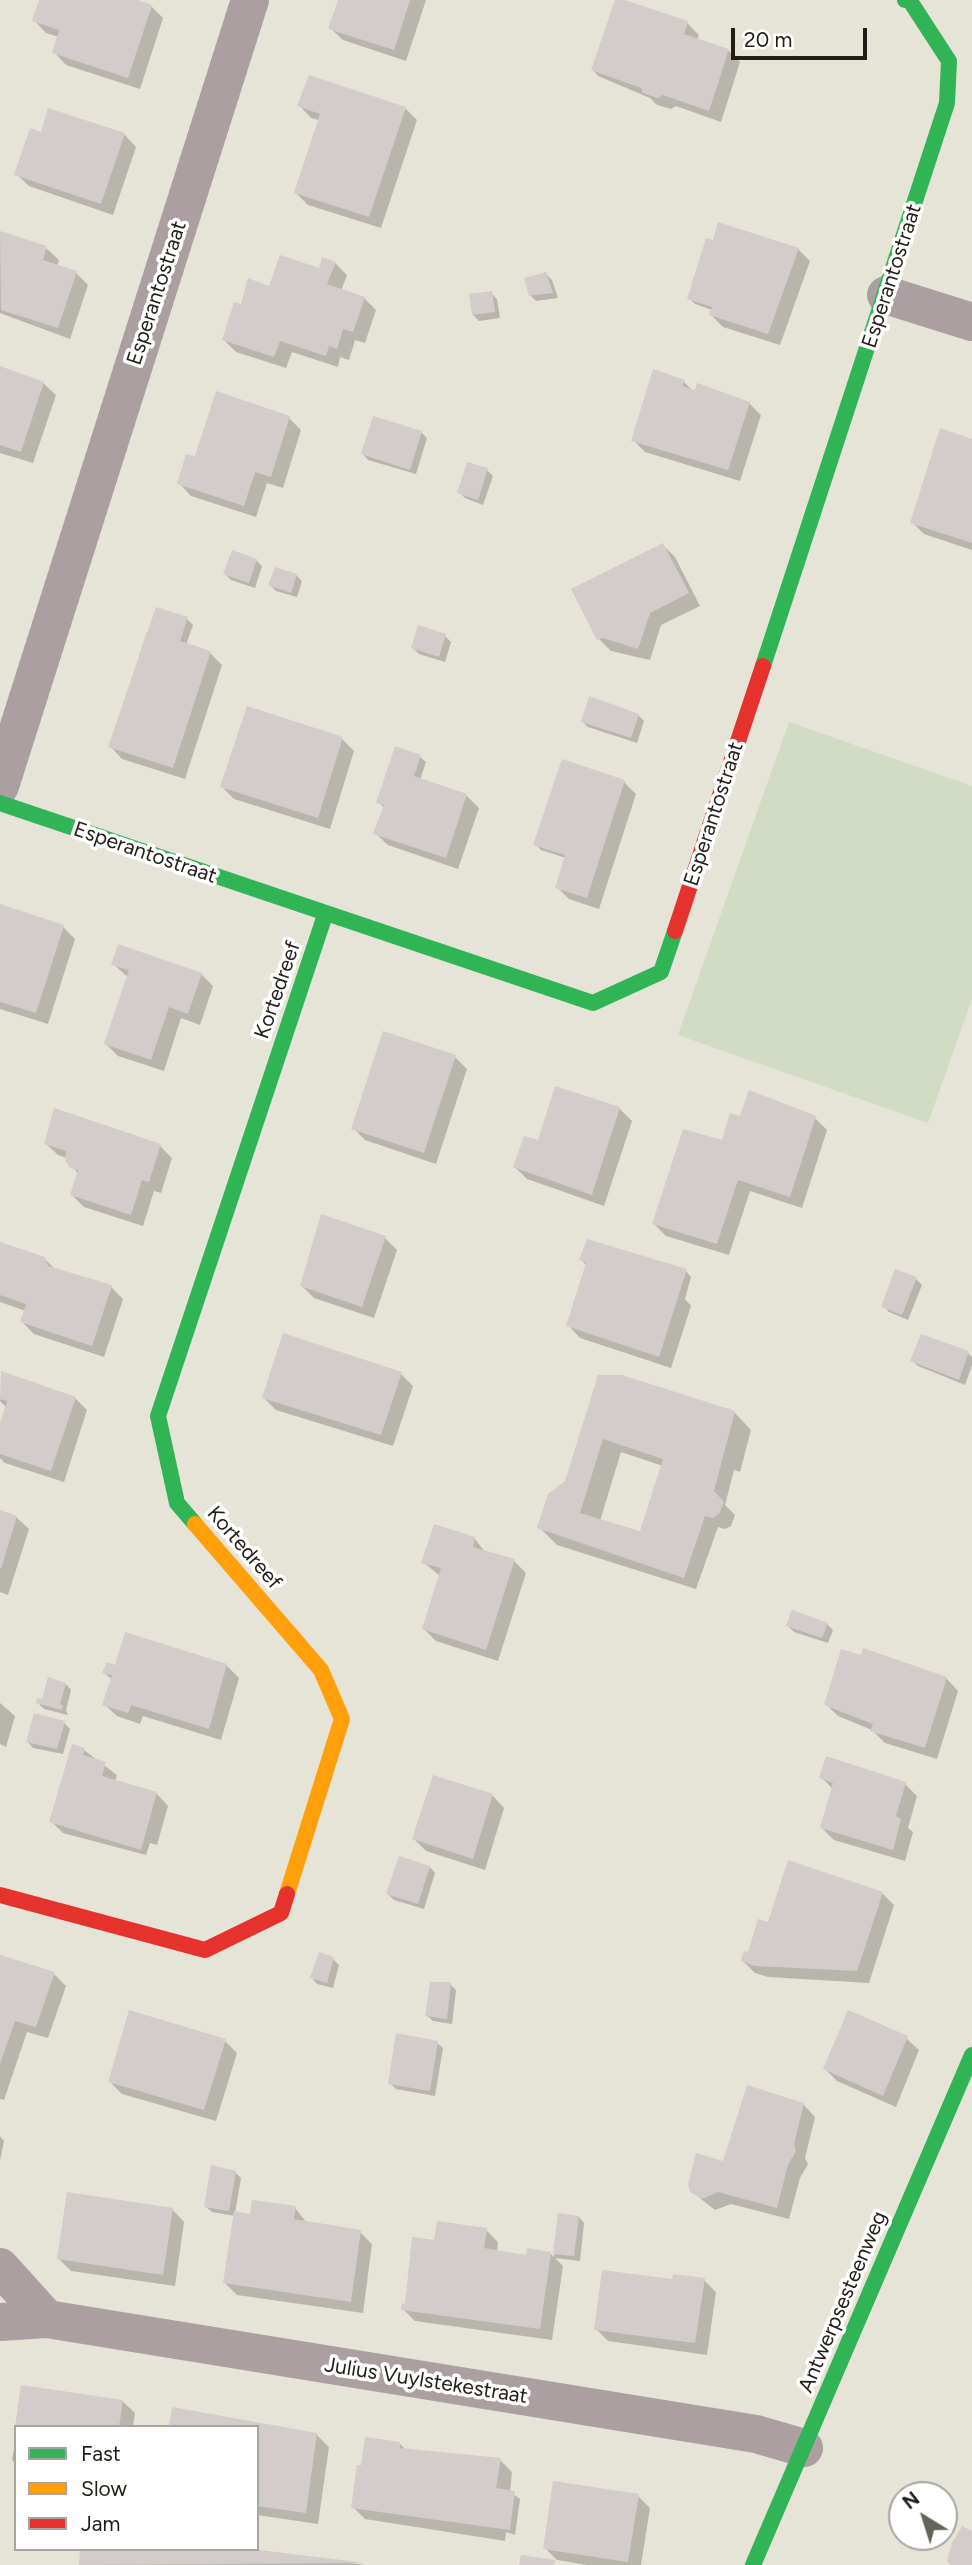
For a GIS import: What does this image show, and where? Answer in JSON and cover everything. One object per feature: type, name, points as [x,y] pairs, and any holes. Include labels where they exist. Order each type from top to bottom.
[{"type":"street","name":"Esperantostraat","points":[[0,786],[250,0]]},
{"type":"street","name":"Esperantostraat","points":[[0,803],[593,1003],[661,972],[947,103],[949,61],[910,1],[905,0]]},
{"type":"street","points":[[886,295],[972,322]]},
{"type":"street","name":"Kortedreef","points":[[0,1895],[205,1950],[281,1913],[342,1719],[321,1670],[177,1503],[158,1416],[326,915]]},
{"type":"street","name":"Antwerpsesteenweg","points":[[753,2565],[972,2055]]},
{"type":"street","points":[[0,2267],[47,2319]]},
{"type":"street","name":"Julius Vuylstekestraat","points":[[0,2322],[47,2319],[756,2434],[804,2448]]},
{"type":"green space","points":[[789,722],[972,786],[972,999],[928,1123],[678,1035]]},
{"type":"building","points":[[39,0],[138,0],[152,5],[128,78],[52,53],[59,30],[32,21]]},
{"type":"building","points":[[338,0],[410,0],[394,50],[328,29]]},
{"type":"building","points":[[615,0],[625,0],[688,21],[684,34],[729,49],[709,111],[663,95],[658,98],[643,93],[641,88],[591,70]]},
{"type":"building","points":[[309,75],[406,107],[369,217],[294,193],[320,114],[297,106]]},
{"type":"building","points":[[48,108],[125,133],[101,204],[14,175],[30,128],[41,132]]},
{"type":"building","points":[[718,222],[799,248],[768,334],[709,315],[712,307],[687,299],[706,238],[713,240]]},
{"type":"building","points":[[0,231],[47,246],[43,260],[77,271],[58,328],[1,310]]},
{"type":"building","points":[[280,255],[319,268],[322,257],[336,262],[327,284],[365,297],[353,332],[343,329],[337,349],[329,346],[326,356],[280,341],[274,357],[222,340],[234,302],[241,304],[248,278],[269,286]]},
{"type":"building","points":[[546,272],[553,293],[529,296],[524,278]]},
{"type":"building","points":[[492,291],[495,312],[472,315],[469,294]]},
{"type":"building","points":[[0,366],[44,382],[21,452],[0,445]]},
{"type":"building","points":[[653,369],[685,380],[682,386],[695,390],[697,383],[750,402],[728,470],[631,441]]},
{"type":"building","points":[[216,391],[290,416],[271,477],[255,472],[244,506],[177,484],[186,454],[195,456]]},
{"type":"building","points":[[373,416],[422,431],[410,470],[361,454]]},
{"type":"building","points":[[940,428],[972,439],[972,543],[910,523]]},
{"type":"building","points":[[467,462],[488,468],[478,500],[457,493]]},
{"type":"building","points":[[663,543],[689,593],[650,613],[638,649],[603,638],[597,640],[571,589]]},
{"type":"building","points":[[232,550],[257,559],[249,583],[223,574]]},
{"type":"building","points":[[275,567],[297,574],[291,593],[268,585]]},
{"type":"building","points":[[156,607],[188,617],[180,641],[211,651],[173,768],[108,747]]},
{"type":"building","points":[[418,625],[446,634],[439,657],[411,648]]},
{"type":"building","points":[[589,696],[639,714],[631,738],[581,722]]},
{"type":"building","points":[[247,706],[343,737],[318,818],[220,787]]},
{"type":"building","points":[[395,746],[421,755],[414,776],[467,794],[446,858],[373,834],[384,805],[376,803]]},
{"type":"building","points":[[562,759],[625,780],[587,898],[555,888],[565,855],[533,845]]},
{"type":"building","points":[[0,904],[64,925],[36,1013],[0,1002]]},
{"type":"building","points":[[118,944],[202,973],[188,1014],[169,1007],[151,1060],[104,1044],[129,970],[111,965]]},
{"type":"building","points":[[383,1031],[456,1055],[424,1153],[351,1129]]},
{"type":"building","points":[[555,1086],[620,1107],[592,1195],[513,1167],[524,1136],[538,1140]]},
{"type":"building","points":[[749,1090],[816,1116],[790,1197],[738,1180],[717,1244],[652,1224],[683,1129],[722,1140],[730,1113],[740,1116]]},
{"type":"building","points":[[54,1108],[161,1144],[149,1182],[142,1180],[131,1215],[70,1195],[78,1170],[70,1168],[65,1160],[66,1151],[44,1144]]},
{"type":"building","points":[[321,1214],[386,1236],[362,1307],[300,1286]]},
{"type":"building","points":[[587,1239],[687,1269],[659,1357],[566,1326],[586,1263],[579,1260]]},
{"type":"building","points":[[0,1242],[45,1257],[48,1266],[112,1285],[92,1346],[20,1322],[26,1304],[0,1295]]},
{"type":"building","points":[[895,1269],[917,1277],[902,1315],[881,1307]]},
{"type":"building","points":[[283,1333],[402,1372],[381,1435],[262,1398]]},
{"type":"building","points":[[921,1334],[969,1351],[959,1380],[910,1361]]},
{"type":"building","points":[[1,1371],[76,1397],[51,1471],[0,1454],[0,1423],[7,1401],[0,1399]]},
{"type":"building","points":[[598,1375],[622,1375],[735,1411],[714,1491],[724,1502],[719,1514],[712,1518],[705,1516],[684,1578],[537,1528],[548,1494],[565,1481]],"holes":[[[603,1439],[663,1459],[640,1531],[580,1513]]]},
{"type":"building","points":[[0,1510],[17,1516],[1,1569],[0,1568]]},
{"type":"building","points":[[434,1524],[475,1537],[473,1547],[515,1559],[486,1650],[422,1629],[441,1568],[421,1563]]},
{"type":"building","points":[[792,1610],[828,1623],[822,1638],[786,1626]]},
{"type":"building","points":[[125,1632],[227,1664],[209,1729],[131,1705],[128,1713],[102,1705],[112,1675],[102,1673],[107,1662],[115,1665]]},
{"type":"building","points":[[863,1648],[947,1677],[925,1748],[870,1731],[873,1724],[824,1705],[841,1649],[861,1655]]},
{"type":"building","points":[[48,1677],[66,1683],[60,1704],[63,1705],[62,1710],[36,1703],[37,1698],[42,1699]]},
{"type":"building","points":[[34,1713],[65,1721],[57,1749],[26,1742]]},
{"type":"building","points":[[72,1744],[85,1748],[83,1755],[106,1762],[102,1776],[157,1792],[141,1850],[49,1822]]},
{"type":"building","points":[[826,1756],[906,1782],[896,1816],[901,1819],[893,1850],[820,1828],[833,1783],[819,1778]]},
{"type":"building","points":[[433,1775],[493,1794],[473,1859],[412,1839]]},
{"type":"building","points":[[399,1856],[430,1866],[418,1904],[386,1894]]},
{"type":"building","points":[[788,1860],[883,1892],[857,1971],[755,1966],[741,1961],[744,1951],[748,1952],[758,1919],[768,1922]]},
{"type":"building","points":[[319,1952],[334,1957],[327,1983],[310,1978]]},
{"type":"building","points":[[0,1955],[55,1972],[36,2027],[15,2021],[0,2064]]},
{"type":"building","points":[[430,1982],[451,1982],[447,2019],[425,2016]]},
{"type":"building","points":[[129,2010],[226,2039],[204,2110],[108,2082]]},
{"type":"building","points":[[848,2010],[908,2036],[883,2096],[823,2069]]},
{"type":"building","points":[[396,2033],[438,2041],[430,2091],[388,2084]]},
{"type":"building","points":[[747,2085],[804,2103],[794,2144],[796,2151],[788,2165],[777,2208],[718,2192],[702,2199],[690,2192],[688,2184],[696,2153],[723,2161]]},
{"type":"building","points":[[211,2165],[236,2171],[229,2211],[204,2207]]},
{"type":"building","points":[[67,2192],[173,2208],[163,2275],[57,2259]]},
{"type":"building","points":[[252,2200],[296,2206],[294,2219],[361,2230],[351,2302],[223,2283],[234,2211],[250,2214]]},
{"type":"building","points":[[558,2213],[579,2216],[574,2256],[553,2254]]},
{"type":"building","points":[[437,2221],[487,2228],[484,2248],[526,2255],[527,2248],[551,2252],[540,2329],[401,2310],[402,2303],[405,2304],[412,2237],[434,2240]]},
{"type":"building","points":[[602,2270],[672,2279],[673,2274],[705,2278],[695,2343],[594,2330]]},
{"type":"building","points":[[21,2385],[123,2400],[119,2425],[15,2425]]},
{"type":"building","points":[[172,2407],[317,2433],[306,2513],[259,2506],[259,2425],[169,2425]]},
{"type":"building","points":[[365,2437],[400,2442],[400,2448],[501,2458],[496,2488],[515,2491],[510,2530],[351,2508],[357,2465],[361,2465]]},
{"type":"building","points":[[553,2481],[639,2494],[628,2562],[543,2549]]},
{"type":"building","points":[[962,2526],[972,2531],[972,2565],[950,2565],[947,2561],[950,2551],[958,2551],[958,2533]]},
{"type":"building","points":[[259,2550],[366,2563],[79,2565],[80,2551]]},
{"type":"building","points":[[521,2555],[555,2560],[554,2565],[519,2565]]},
{"type":"traffic: fast","points":[[763,666],[947,103],[949,61],[910,1],[905,0]]},
{"type":"traffic: fast","points":[[0,803],[593,1003],[661,972],[675,931]]},
{"type":"traffic: fast","points":[[195,1524],[177,1503],[158,1416],[325,915]]},
{"type":"traffic: fast","points":[[753,2565],[972,2055]]},
{"type":"traffic: slow","points":[[195,1524],[321,1670],[342,1719],[287,1894]]},
{"type":"traffic: jam","points":[[675,931],[763,666]]},
{"type":"traffic: jam","points":[[0,1895],[205,1950],[281,1913],[287,1894]]}]
